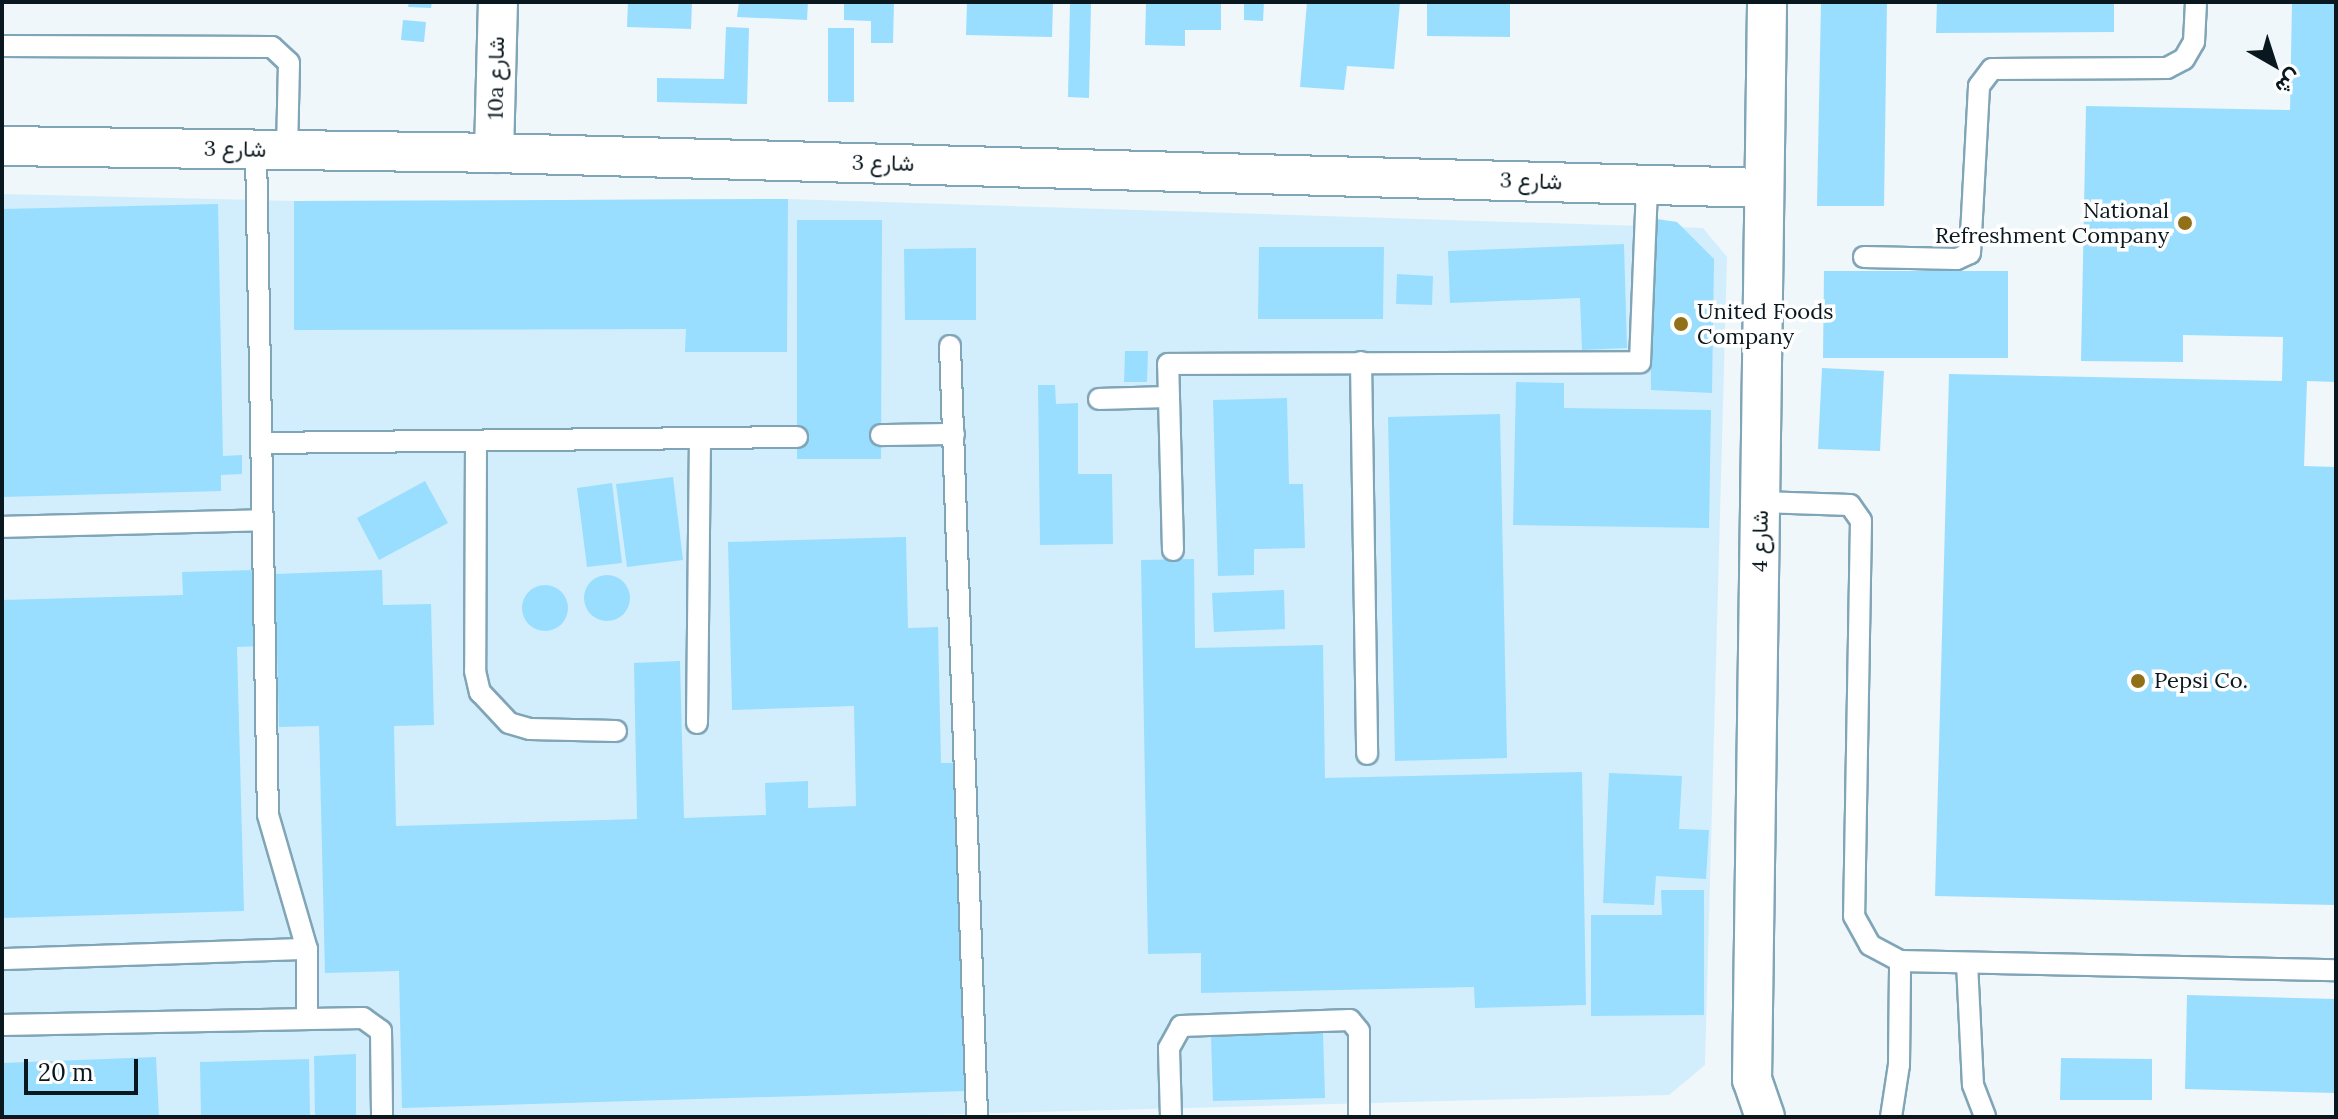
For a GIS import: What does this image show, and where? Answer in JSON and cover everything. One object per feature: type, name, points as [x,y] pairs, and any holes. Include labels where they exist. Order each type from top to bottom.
[{"type":"street","name":"10a شارع","points":[[494,153],[498,2]]},
{"type":"street","name":"شارع 4","points":[[1765,1117],[1752,1080],[1767,2]]},
{"type":"street","name":"شارع 3","points":[[2,146],[494,153],[1764,188]]},
{"type":"street","name":"شارع 4","points":[[1736,1117],[1752,1080]]},
{"type":"lane","points":[[1864,257],[1957,259],[1970,253],[1979,86],[1992,69],[2167,68],[2184,59],[2194,42],[2196,2]]},
{"type":"lane","points":[[2,46],[272,47],[289,63],[271,150],[261,443],[262,520],[268,815],[307,949],[307,1019]]},
{"type":"lane","points":[[1173,550],[1167,397],[1167,367],[1172,362],[1642,361],[1647,184]]},
{"type":"lane","points":[[950,346],[977,1117]]},
{"type":"lane","points":[[1361,362],[1367,754]]},
{"type":"lane","points":[[1099,399],[1167,397]]},
{"type":"lane","points":[[881,435],[954,434]]},
{"type":"lane","points":[[261,443],[797,437]]},
{"type":"lane","points":[[697,723],[700,438]]},
{"type":"lane","points":[[476,441],[475,671],[480,692],[491,710],[519,726],[616,731]]},
{"type":"lane","points":[[1761,502],[1843,504],[1859,514],[1854,916],[1870,945],[1900,961],[2336,970]]},
{"type":"lane","points":[[2,527],[262,520]]},
{"type":"lane","points":[[2,959],[307,949]]},
{"type":"lane","points":[[1891,1117],[1899,1065],[1900,961]]},
{"type":"lane","points":[[1967,963],[1973,1085],[1985,1117]]},
{"type":"lane","points":[[2,1025],[363,1018],[377,1024],[382,1117]]},
{"type":"lane","points":[[1171,1117],[1169,1048],[1181,1026],[1350,1020],[1359,1031],[1359,1117]]},
{"type":"shaded area","points":[[2,194],[294,201],[788,199],[1703,228],[1727,257],[1705,1065],[1669,1095],[853,1117],[2,1117]]},
{"type":"building","points":[[409,2],[432,2],[431,8],[408,7]]},
{"type":"building","points":[[628,2],[692,2],[691,29],[627,27]]},
{"type":"building","points":[[739,2],[808,2],[807,20],[737,17]]},
{"type":"building","points":[[844,2],[894,2],[893,43],[871,43],[871,21],[844,20]]},
{"type":"building","points":[[967,2],[1053,2],[1052,37],[966,35]]},
{"type":"building","points":[[1146,2],[1221,2],[1221,30],[1185,30],[1185,46],[1145,45]]},
{"type":"building","points":[[1244,2],[1264,2],[1263,21],[1244,20]]},
{"type":"building","points":[[1307,2],[1400,2],[1394,69],[1347,66],[1344,90],[1300,87]]},
{"type":"building","points":[[1427,2],[1510,2],[1510,37],[1427,36]]},
{"type":"building","points":[[1821,2],[1887,2],[1884,206],[1817,206]]},
{"type":"building","points":[[1937,2],[2114,2],[2114,32],[1936,33]]},
{"type":"building","name":"Pepsi Co.","points":[[2292,2],[2336,2],[2336,382],[2307,381],[2304,466],[2336,467],[2336,905],[1935,896],[1949,374],[2282,381],[2283,337],[2183,335],[2183,362],[2081,361],[2086,106],[2290,110]]},
{"type":"building","points":[[1070,4],[1091,4],[1089,98],[1068,97]]},
{"type":"building","points":[[403,20],[426,22],[424,42],[401,40]]},
{"type":"building","points":[[726,27],[749,28],[747,104],[657,102],[657,78],[724,79]]},
{"type":"building","points":[[828,28],[854,28],[854,102],[828,102]]},
{"type":"building","points":[[788,199],[787,352],[685,352],[686,329],[294,330],[294,201]]},
{"type":"building","points":[[218,204],[223,456],[242,455],[242,474],[221,475],[221,491],[2,497],[2,209]]},
{"type":"building","name":"United Foods Company","points":[[1650,218],[1677,222],[1714,259],[1712,393],[1651,390]]},
{"type":"building","points":[[797,220],[882,220],[881,459],[797,459]]},
{"type":"building","points":[[1624,244],[1627,348],[1582,350],[1580,298],[1450,303],[1448,251]]},
{"type":"building","points":[[1259,247],[1384,247],[1383,319],[1258,319]]},
{"type":"building","points":[[976,248],[976,320],[905,320],[904,249]]},
{"type":"building","points":[[1824,271],[2008,271],[2008,358],[1823,358]]},
{"type":"building","points":[[1397,274],[1433,276],[1432,305],[1396,304]]},
{"type":"building","points":[[1125,351],[1148,351],[1147,382],[1124,382]]},
{"type":"building","points":[[1822,368],[1884,371],[1880,451],[1818,449]]},
{"type":"building","points":[[1516,382],[1564,383],[1564,408],[1711,410],[1709,528],[1513,525]]},
{"type":"building","points":[[1038,385],[1055,385],[1056,404],[1078,403],[1078,474],[1112,474],[1113,544],[1040,545]]},
{"type":"building","points":[[1287,398],[1289,484],[1303,484],[1305,548],[1254,549],[1254,575],[1218,576],[1213,400]]},
{"type":"building","points":[[1500,414],[1507,758],[1395,761],[1388,417]]},
{"type":"building","points":[[673,477],[683,560],[627,567],[616,484]]},
{"type":"building","points":[[425,481],[448,523],[379,560],[357,518]]},
{"type":"building","points":[[612,483],[622,563],[587,567],[577,488]]},
{"type":"building","points":[[906,537],[908,628],[938,627],[941,763],[959,763],[967,1091],[402,1108],[399,971],[325,973],[319,726],[279,727],[275,574],[382,570],[383,605],[431,604],[434,725],[394,726],[396,826],[637,819],[634,663],[680,661],[684,818],[766,815],[765,783],[808,781],[808,808],[856,806],[854,706],[732,710],[728,542]]},
{"type":"building","points":[[1194,559],[1195,648],[1323,645],[1325,778],[1582,772],[1586,1005],[1475,1008],[1474,987],[1201,993],[1201,953],[1148,954],[1141,560]]},
{"type":"building","points":[[257,570],[259,646],[237,647],[244,911],[2,918],[2,600],[183,595],[182,572]]},
{"type":"building","points":[[607,575],[623,582],[630,598],[623,614],[607,621],[591,614],[584,598],[591,582]]},
{"type":"building","points":[[545,585],[561,592],[568,608],[561,624],[545,631],[529,624],[522,608],[529,592]]},
{"type":"building","points":[[1284,590],[1285,629],[1214,632],[1212,593]]},
{"type":"building","points":[[1609,773],[1682,776],[1679,829],[1709,830],[1706,879],[1656,876],[1654,905],[1603,903]]},
{"type":"building","points":[[1661,890],[1704,890],[1704,1015],[1591,1016],[1591,915],[1662,915]]},
{"type":"building","points":[[2187,995],[2336,999],[2336,1093],[2185,1089]]},
{"type":"building","points":[[1323,1033],[1325,1098],[1213,1101],[1211,1037]]},
{"type":"building","points":[[356,1054],[356,1117],[315,1117],[314,1056]]},
{"type":"building","points":[[156,1057],[159,1117],[2,1117],[2,1063]]},
{"type":"building","points":[[2061,1058],[2152,1059],[2152,1100],[2060,1100]]},
{"type":"building","points":[[309,1059],[310,1117],[201,1117],[200,1062]]},
{"type":"place","name":"National Refreshment Company","points":[[2185,223]]},
{"type":"place","name":"United Foods Company","points":[[1681,324]]},
{"type":"place","name":"Pepsi Co.","points":[[2138,681]]}]
